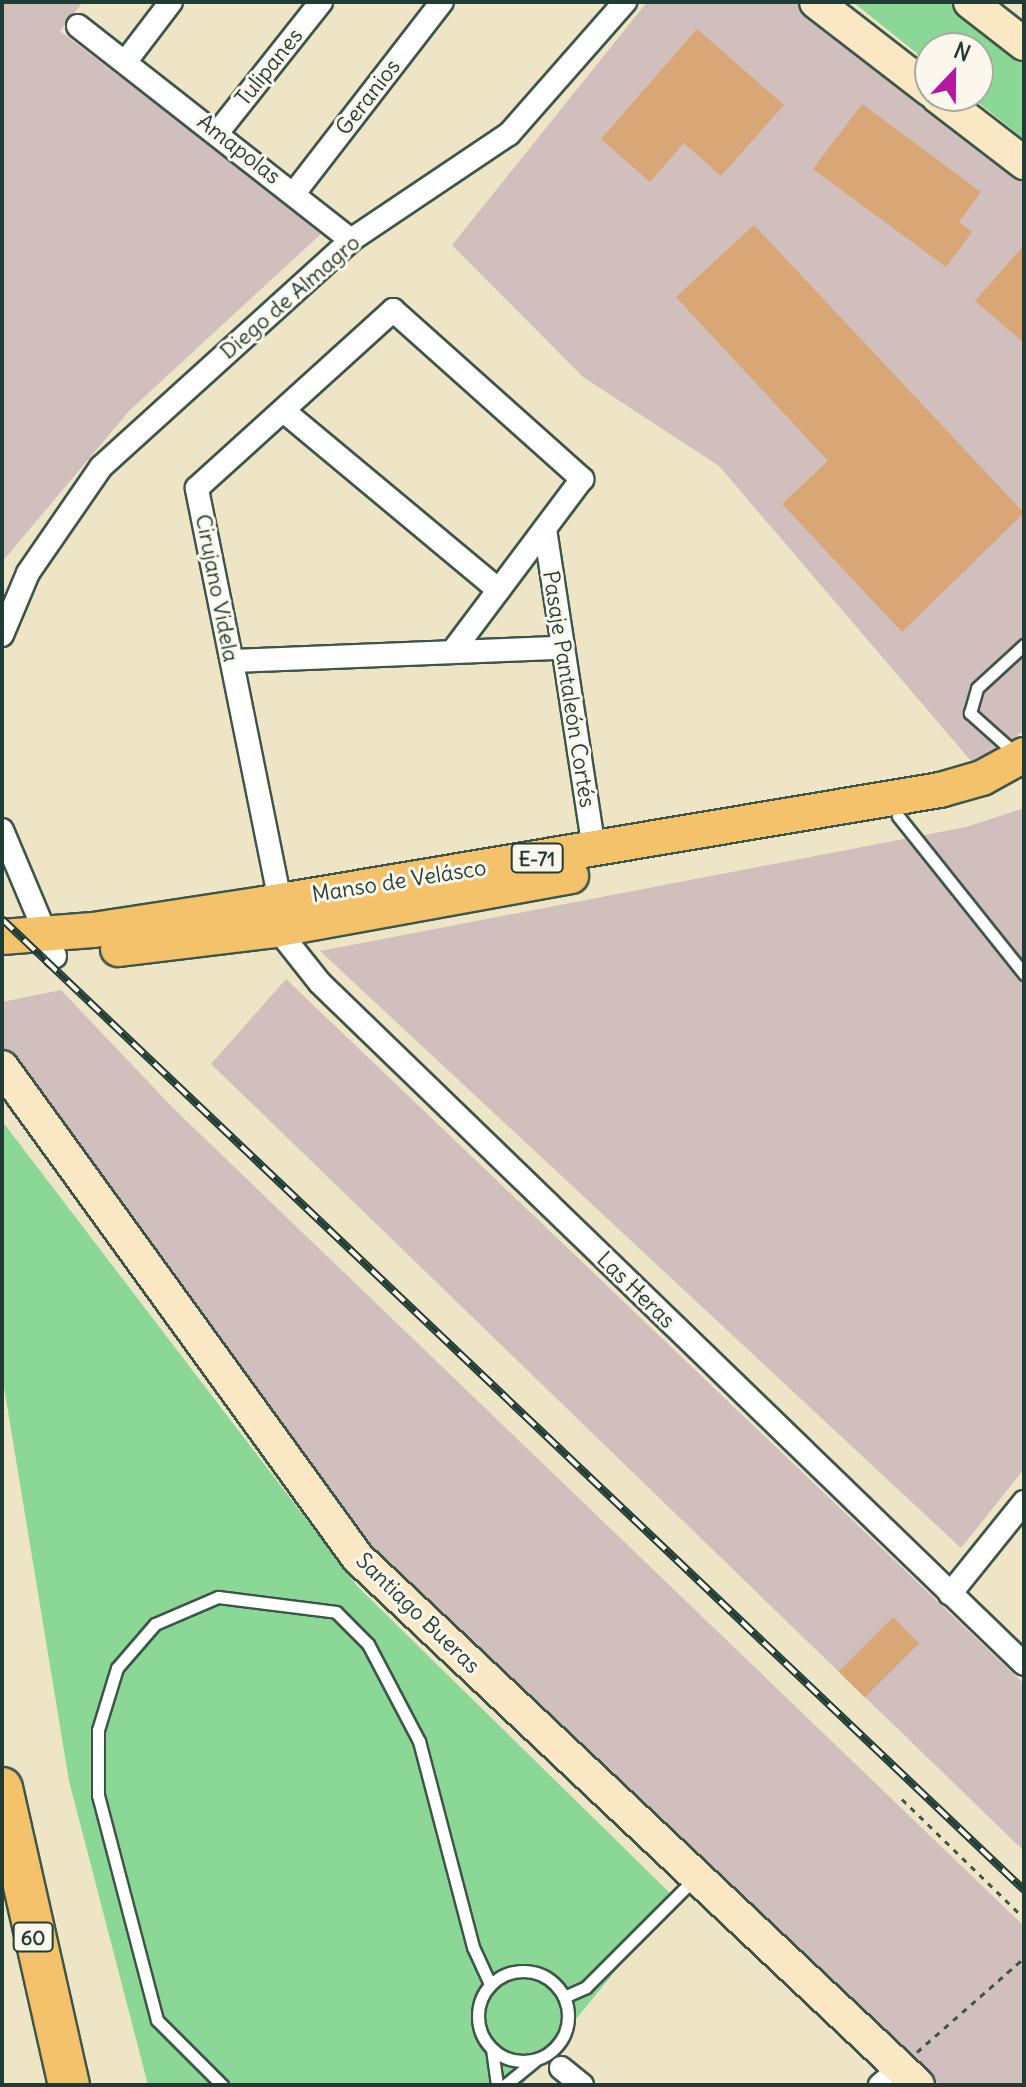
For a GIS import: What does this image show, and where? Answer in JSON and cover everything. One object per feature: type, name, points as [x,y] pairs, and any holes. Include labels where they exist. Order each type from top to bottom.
[{"type":"highway","name":"60","points":[[2,1788],[69,2085]]},
{"type":"highway","name":"60","points":[[2,1916],[44,2085]]},
{"type":"main road","name":"Manso de Velásco","points":[[2,959],[48,945],[898,816],[978,800],[1023,764]]},
{"type":"main road","name":"Manso de Velásco","points":[[272,912],[594,849],[940,790],[1023,764]]},
{"type":"main road","name":"Manso de Velásco","points":[[2,937],[48,945]]},
{"type":"street","points":[[126,61],[171,2]]},
{"type":"street","name":"Tulipanes","points":[[218,132],[321,2]]},
{"type":"street","name":"Geranios","points":[[295,192],[442,2]]},
{"type":"street","name":"Diego de Almagro","points":[[2,635],[28,573],[101,467],[351,240],[509,134],[625,2]]},
{"type":"street","points":[[816,2],[914,78]]},
{"type":"street","points":[[970,2],[1024,44]]},
{"type":"street","name":"Amapolas","points":[[78,26],[295,192],[351,240]]},
{"type":"street","points":[[958,112],[1024,163]]},
{"type":"street","name":"Cirujano Videla","points":[[272,912],[232,661],[197,488],[285,412],[393,310]]},
{"type":"street","name":"Pasaje Pantaleón Cortés","points":[[393,310],[582,479],[452,652]]},
{"type":"street","points":[[285,412],[499,590]]},
{"type":"street","name":"Pasaje Pantaleón Cortés","points":[[545,529],[594,849]]},
{"type":"street","points":[[232,661],[562,648]]},
{"type":"street","points":[[2,830],[48,945]]},
{"type":"street","name":"Las Heras","points":[[272,912],[320,983],[1024,1664]]},
{"type":"street","name":"Santiago Bueras","points":[[2,1067],[358,1558],[697,1877],[899,2079]]},
{"type":"street","points":[[950,1594],[1024,1502]]},
{"type":"street","points":[[561,2068],[582,2085]]},
{"type":"lane","points":[[1023,764],[970,713],[977,688],[1024,645]]},
{"type":"lane","points":[[898,816],[1024,974]]},
{"type":"lane","points":[[222,2085],[157,2020],[98,1795],[98,1730],[117,1668],[155,1624],[218,1597],[336,1612],[368,1644],[419,1741],[473,1947],[490,1984]]},
{"type":"lane","points":[[564,1997],[586,1987],[697,1877]]},
{"type":"lane","points":[[497,2085],[492,2049],[478,2024],[482,1996],[490,1984],[512,1972],[537,1973],[564,1997],[565,2033],[505,2085]]},
{"type":"lane","points":[[492,2049],[514,2060],[539,2058]]},
{"type":"path","points":[[902,1799],[1024,1918]]},
{"type":"path","points":[[899,2079],[1024,1958]]},
{"type":"shaded area","points":[[2,2],[83,2],[60,31],[323,232],[129,411],[2,562]]},
{"type":"shaded area","points":[[647,2],[800,2],[914,89],[914,112],[944,112],[1024,173],[1024,730],[1003,748],[971,761],[719,466],[583,377],[452,245]]},
{"type":"shaded area","points":[[1024,808],[1024,1469],[961,1548],[320,951],[966,827]]},
{"type":"shaded area","points":[[286,979],[1024,1684],[1024,1851],[211,1064]]},
{"type":"shaded area","points":[[61,990],[175,1110],[1024,1926],[1024,2085],[941,2085],[365,1545],[2,1050],[2,1002]]},
{"type":"green space","points":[[853,2],[964,2],[1024,51],[1024,139],[990,112],[994,112],[994,32],[914,32],[914,51]]},
{"type":"green space","points":[[2,1121],[358,1587],[675,1898],[522,2085],[148,2085],[69,1781],[2,1375]]},
{"type":"building","points":[[697,29],[784,105],[721,176],[684,143],[650,182],[601,139]]},
{"type":"building","points":[[862,104],[981,192],[959,222],[972,232],[946,267],[813,169]]},
{"type":"building","points":[[754,225],[1024,513],[902,632],[782,504],[828,461],[676,297]]},
{"type":"building","points":[[1024,245],[1024,343],[975,301]]},
{"type":"building","points":[[893,1617],[919,1643],[865,1698],[839,1671]]},
{"type":"railway","points":[[2,919],[1024,1890]]}]
